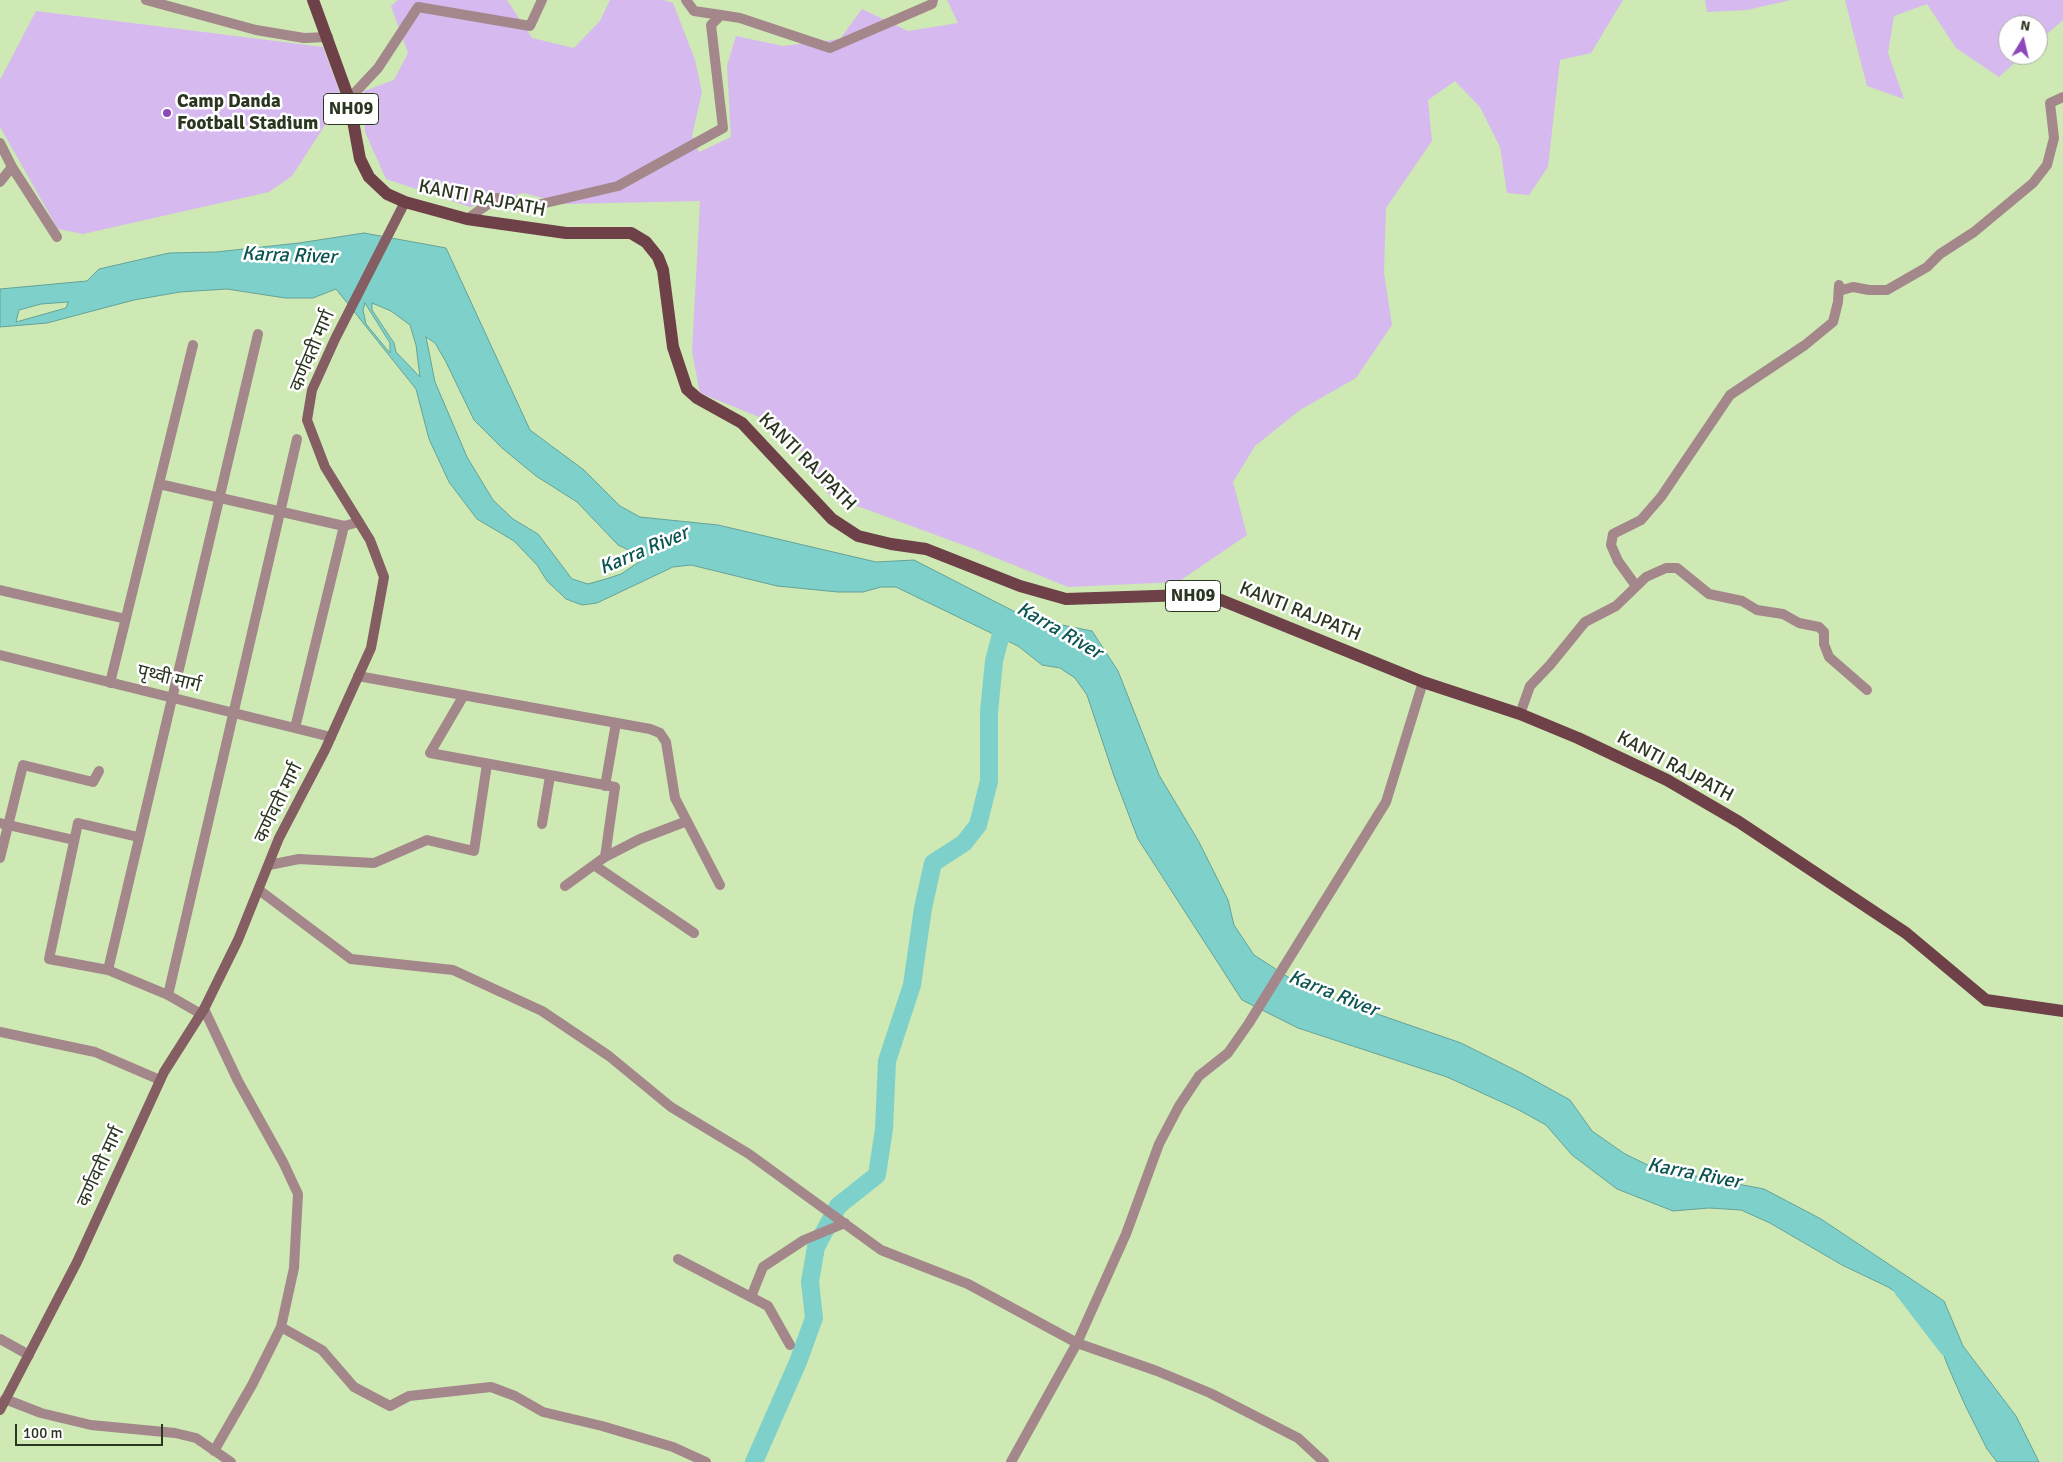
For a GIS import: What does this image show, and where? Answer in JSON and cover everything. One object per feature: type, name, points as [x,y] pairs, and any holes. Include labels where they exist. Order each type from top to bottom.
[{"type":"main road","name":"NH09","points":[[313,0],[349,99],[360,159],[369,177],[387,194],[405,202]]},
{"type":"main road","name":"KANTI RAJPATH","points":[[405,202],[467,219],[566,234],[631,233],[646,242],[658,257],[663,270],[673,347],[687,390],[697,398],[742,423],[832,519],[858,536],[891,544],[926,548],[1020,586],[1066,599],[1186,595],[1221,600],[1423,682],[1520,714],[1578,738],[1666,780],[1739,822],[1906,934],[1986,1000],[2063,1011]]},
{"type":"main road","name":"कर्णवती मार्ग","points":[[0,1410],[77,1262],[160,1080],[203,1011],[259,890],[279,838],[331,737],[371,648],[384,577],[370,540],[325,467],[307,420],[312,390],[335,339],[405,202]]},
{"type":"street","points":[[146,0],[256,30],[304,38],[328,37]]},
{"type":"street","points":[[349,99],[378,68],[418,7],[530,26],[542,0]]},
{"type":"street","points":[[686,0],[694,11],[740,18],[830,48],[932,4],[933,0]]},
{"type":"street","points":[[467,219],[497,198],[537,205],[618,186],[723,128],[711,25],[721,15]]},
{"type":"street","points":[[1636,586],[1618,561],[1611,546],[1613,534],[1641,520],[1661,496],[1730,395],[1805,346],[1833,322],[1839,288],[1853,287],[1887,290],[1927,267],[1940,254],[1974,232],[2033,183],[2047,165],[2054,138],[2050,103],[2063,98]]},
{"type":"street","points":[[0,143],[12,167],[57,237]]},
{"type":"street","points":[[0,182],[12,167]]},
{"type":"street","points":[[108,970],[258,334]]},
{"type":"street","points":[[110,682],[193,345]]},
{"type":"street","points":[[168,995],[298,438]]},
{"type":"street","points":[[159,484],[344,526],[359,522]]},
{"type":"street","points":[[295,728],[344,526]]},
{"type":"street","points":[[1520,714],[1530,686],[1550,666],[1585,622],[1616,606],[1630,595],[1636,586],[1646,578],[1666,568],[1677,568],[1708,594],[1742,601],[1756,610],[1783,614],[1799,623],[1819,627],[1824,632],[1824,644],[1829,658],[1867,690]]},
{"type":"street","points":[[0,590],[126,618]]},
{"type":"street","name":"पृथ्वी मार्ग","points":[[0,656],[331,737]]},
{"type":"street","points":[[358,676],[650,728],[660,733],[666,742],[675,798],[720,885]]},
{"type":"street","points":[[1011,1462],[1045,1405],[1077,1343],[1126,1234],[1159,1144],[1178,1106],[1199,1076],[1228,1053],[1249,1023],[1386,802],[1423,682]]},
{"type":"street","points":[[464,695],[430,754],[615,787],[605,857]]},
{"type":"street","points":[[605,786],[616,722]]},
{"type":"street","points":[[269,865],[299,859],[374,863],[427,840],[474,851],[487,764]]},
{"type":"street","points":[[0,858],[4,824],[23,765],[94,782],[99,771]]},
{"type":"street","points":[[542,824],[550,776]]},
{"type":"street","points":[[566,886],[605,857],[640,839],[687,821]]},
{"type":"street","points":[[138,837],[78,823],[49,958],[108,970],[203,1011],[298,1194],[294,1268],[280,1327],[252,1385],[214,1450]]},
{"type":"street","points":[[4,824],[74,840]]},
{"type":"street","points":[[594,865],[694,933]]},
{"type":"street","points":[[259,890],[351,959],[453,970],[542,1011],[608,1056],[671,1107],[749,1154],[882,1250],[968,1284],[1077,1343],[1157,1371],[1210,1393],[1298,1438],[1324,1462]]},
{"type":"street","points":[[0,1032],[95,1052],[160,1080]]},
{"type":"street","points":[[751,1297],[763,1266],[804,1240],[842,1221]]},
{"type":"street","points":[[678,1259],[768,1306],[790,1345]]},
{"type":"street","points":[[280,1327],[322,1350],[354,1387],[390,1406],[409,1396],[491,1387],[515,1396],[543,1412],[602,1426],[674,1447],[706,1462]]},
{"type":"street","points":[[0,1339],[29,1355]]},
{"type":"street","points":[[6,1399],[41,1413],[91,1425],[175,1433],[196,1438],[231,1462]]},
{"type":"shaded area","points":[[398,0],[507,0],[532,38],[574,48],[600,21],[610,0],[664,0],[673,3],[695,60],[702,92],[692,136],[699,152],[731,137],[727,66],[736,36],[783,46],[840,39],[862,9],[908,31],[958,23],[947,0],[1623,0],[1591,53],[1560,60],[1548,167],[1529,195],[1507,193],[1500,147],[1480,107],[1455,81],[1428,100],[1432,141],[1386,208],[1384,273],[1392,325],[1356,378],[1300,410],[1255,446],[1233,482],[1247,535],[1178,582],[1068,587],[974,549],[830,496],[786,428],[700,393],[692,352],[700,201],[566,204],[523,193],[470,207],[386,179],[365,132],[364,91],[394,80],[408,53],[391,6]]},
{"type":"shaded area","points":[[1705,0],[1791,0],[1747,10],[1707,12]]},
{"type":"shaded area","points":[[1845,0],[2063,0],[2063,20],[2048,33],[2048,15],[1998,15],[1998,65],[2012,65],[1999,77],[1956,48],[1927,4],[1894,16],[1888,53],[1904,99],[1867,86]]},
{"type":"shaded area","name":"Camp Danda Football Stadium","points":[[36,11],[323,47],[342,99],[292,176],[269,192],[83,234],[58,229],[0,127],[0,80]]},
{"type":"water","points":[[364,233],[446,248],[530,430],[584,470],[620,506],[640,517],[718,525],[876,562],[914,560],[1027,618],[1092,631],[1118,671],[1159,775],[1199,842],[1228,900],[1234,925],[1254,955],[1308,990],[1461,1043],[1523,1074],[1570,1100],[1592,1131],[1625,1154],[1654,1168],[1764,1189],[1821,1219],[1944,1301],[1963,1346],[2016,1416],[2039,1462],[1997,1462],[1987,1449],[1965,1405],[1947,1364],[1929,1314],[1888,1287],[1842,1265],[1770,1223],[1741,1210],[1709,1208],[1673,1211],[1617,1189],[1572,1155],[1546,1125],[1517,1109],[1447,1077],[1298,1028],[1242,1000],[1138,839],[1114,776],[1087,695],[1075,678],[1060,668],[1042,665],[1018,646],[896,587],[881,587],[863,592],[838,592],[777,586],[691,565],[673,567],[597,603],[582,605],[566,599],[547,581],[537,565],[514,541],[477,519],[449,482],[429,439],[416,389],[336,289],[313,298],[285,298],[227,289],[180,292],[134,300],[47,323],[0,327],[0,289],[87,281],[99,269],[169,253],[216,252],[299,243]],"holes":[[[68,302],[66,308],[16,322],[19,310],[41,304]],[[365,303],[390,343],[390,353],[366,324],[363,310]],[[372,303],[391,311],[410,325],[416,345],[420,377],[396,352],[394,343],[372,310]],[[426,337],[435,343],[445,360],[474,420],[502,448],[536,476],[577,502],[618,545],[645,558],[621,574],[606,579],[588,584],[572,579],[538,534],[513,519],[493,500],[467,457],[435,382]]]},
{"type":"waterway","points":[[754,1462],[798,1362],[814,1318],[810,1282],[816,1247],[838,1206],[877,1175],[884,1129],[887,1061],[912,985],[923,908],[933,863],[964,843],[978,825],[989,781],[989,712],[994,661],[1004,623]]},
{"type":"waterway","name":"Karra River","points":[[1902,1288],[1948,1348]]},
{"type":"place","name":"Camp Danda Football Stadium","points":[[167,113]]}]
